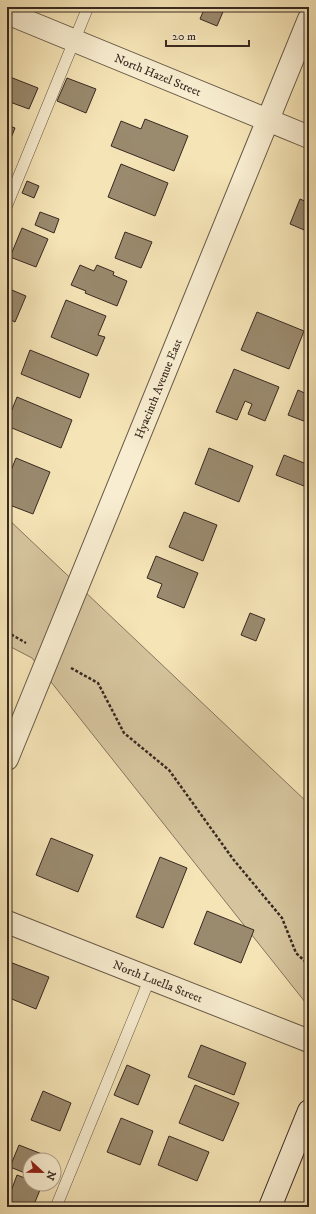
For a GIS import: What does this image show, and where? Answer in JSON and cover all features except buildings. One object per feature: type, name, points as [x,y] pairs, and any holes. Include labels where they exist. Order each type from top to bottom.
[{"type":"street","name":"North Hazel Street","points":[[7,13],[309,137]]},
{"type":"street","name":"Hyacinth Avenue East","points":[[7,759],[309,19]]},
{"type":"street","name":"North Luella Street","points":[[7,922],[309,1042]]},
{"type":"street","points":[[270,1207],[309,1111]]},
{"type":"lane","points":[[7,205],[88,7]]},
{"type":"lane","points":[[56,1207],[150,978]]},
{"type":"path","points":[[7,632],[98,683],[124,734],[169,770],[233,859],[282,918],[296,953],[309,965]]},
{"type":"shaded area","points":[[7,518],[309,804],[309,1007],[32,658],[7,645]]}]
